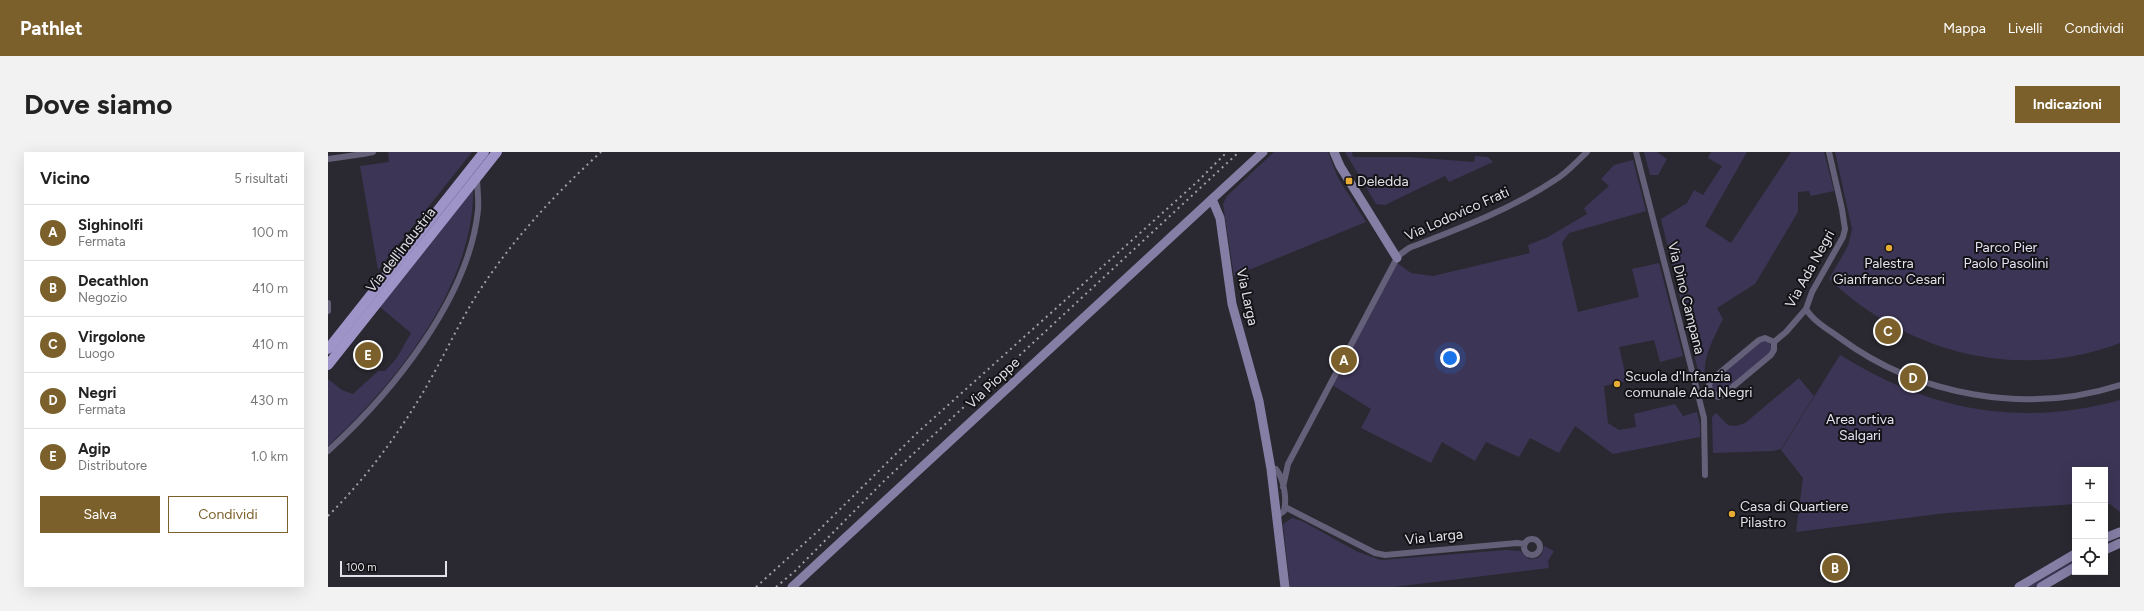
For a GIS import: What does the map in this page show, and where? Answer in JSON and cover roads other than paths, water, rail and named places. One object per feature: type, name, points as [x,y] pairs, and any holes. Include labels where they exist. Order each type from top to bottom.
[{"type":"main road","name":"Via dell'Industria","points":[[328,349],[484,152]]},
{"type":"main road","name":"Via dell'Industria","points":[[328,365],[497,152]]},
{"type":"street","points":[[328,159],[373,152]]},
{"type":"street","points":[[1212,199],[1263,152]]},
{"type":"street","points":[[1283,488],[1288,464],[1356,339],[1397,258],[1340,166],[1334,152]]},
{"type":"street","name":"Via Lodovico Frati","points":[[1397,258],[1409,248],[1484,218],[1548,185],[1561,176],[1587,152]]},
{"type":"street","name":"Via Dino Campana","points":[[1636,152],[1704,418],[1705,475]]},
{"type":"street","name":"Via Ada Negri","points":[[1774,342],[1786,332],[1806,309],[1812,292],[1840,243],[1845,229],[1829,152]]},
{"type":"street","points":[[328,451],[374,405],[417,352],[449,298],[468,254],[475,230],[478,209],[477,176]]},
{"type":"street","name":"Via Larga","points":[[1212,199],[1220,218],[1232,304],[1259,401],[1277,516],[1285,587]]},
{"type":"street","name":"Via Pioppe","points":[[792,587],[1212,199]]},
{"type":"street","points":[[328,303],[328,311]]},
{"type":"street","points":[[1806,309],[1831,331],[1860,352],[1904,374],[1946,389],[1993,397],[2026,399],[2080,394],[2120,385]]},
{"type":"street","name":"Via Ada Negri","points":[[1765,338],[1774,342],[1774,350],[1771,355],[1724,395],[1718,397],[1710,390],[1709,385],[1712,380],[1759,340],[1765,338]]},
{"type":"street","points":[[1270,469],[1276,469],[1281,475],[1283,488],[1285,507],[1284,511],[1277,516]]},
{"type":"street","name":"Via Larga","points":[[1285,507],[1375,553],[1385,555],[1517,543],[1525,544]]},
{"type":"street","points":[[2108,537],[2120,532]]},
{"type":"street","points":[[2108,549],[2120,543]]},
{"type":"street","points":[[2019,587],[2072,556]]},
{"type":"street","points":[[2041,587],[2072,569]]},
{"type":"railway","points":[[328,516],[342,502],[381,456],[404,423],[425,389],[463,318],[489,276],[550,202],[601,152]]},
{"type":"railway","points":[[756,587],[818,531],[917,433],[1197,182],[1227,152]]},
{"type":"railway","points":[[776,587],[794,572],[885,480],[1239,152]]},
{"type":"place","name":"Deledda","points":[[1349,181]]},
{"type":"place","name":"Palestra Gianfranco Cesari","points":[[1889,248]]},
{"type":"place","name":"Virgolone","points":[[1888,331]]},
{"type":"place","name":"Agip","points":[[368,355]]},
{"type":"place","name":"Sighinolfi","points":[[1344,360]]},
{"type":"place","name":"Negri","points":[[1913,378]]},
{"type":"place","name":"Scuola d'Infanzia comunale Ada Negri","points":[[1617,384]]},
{"type":"place","name":"Casa di Quartiere Pilastro","points":[[1732,514]]},
{"type":"place","name":"Decathlon","points":[[1835,568]]},
{"type":"park label","name":"Parco Pier Paolo Pasolini","points":[[2006,256]]},
{"type":"park label","name":"Area ortiva Salgari","points":[[1860,428]]}]
